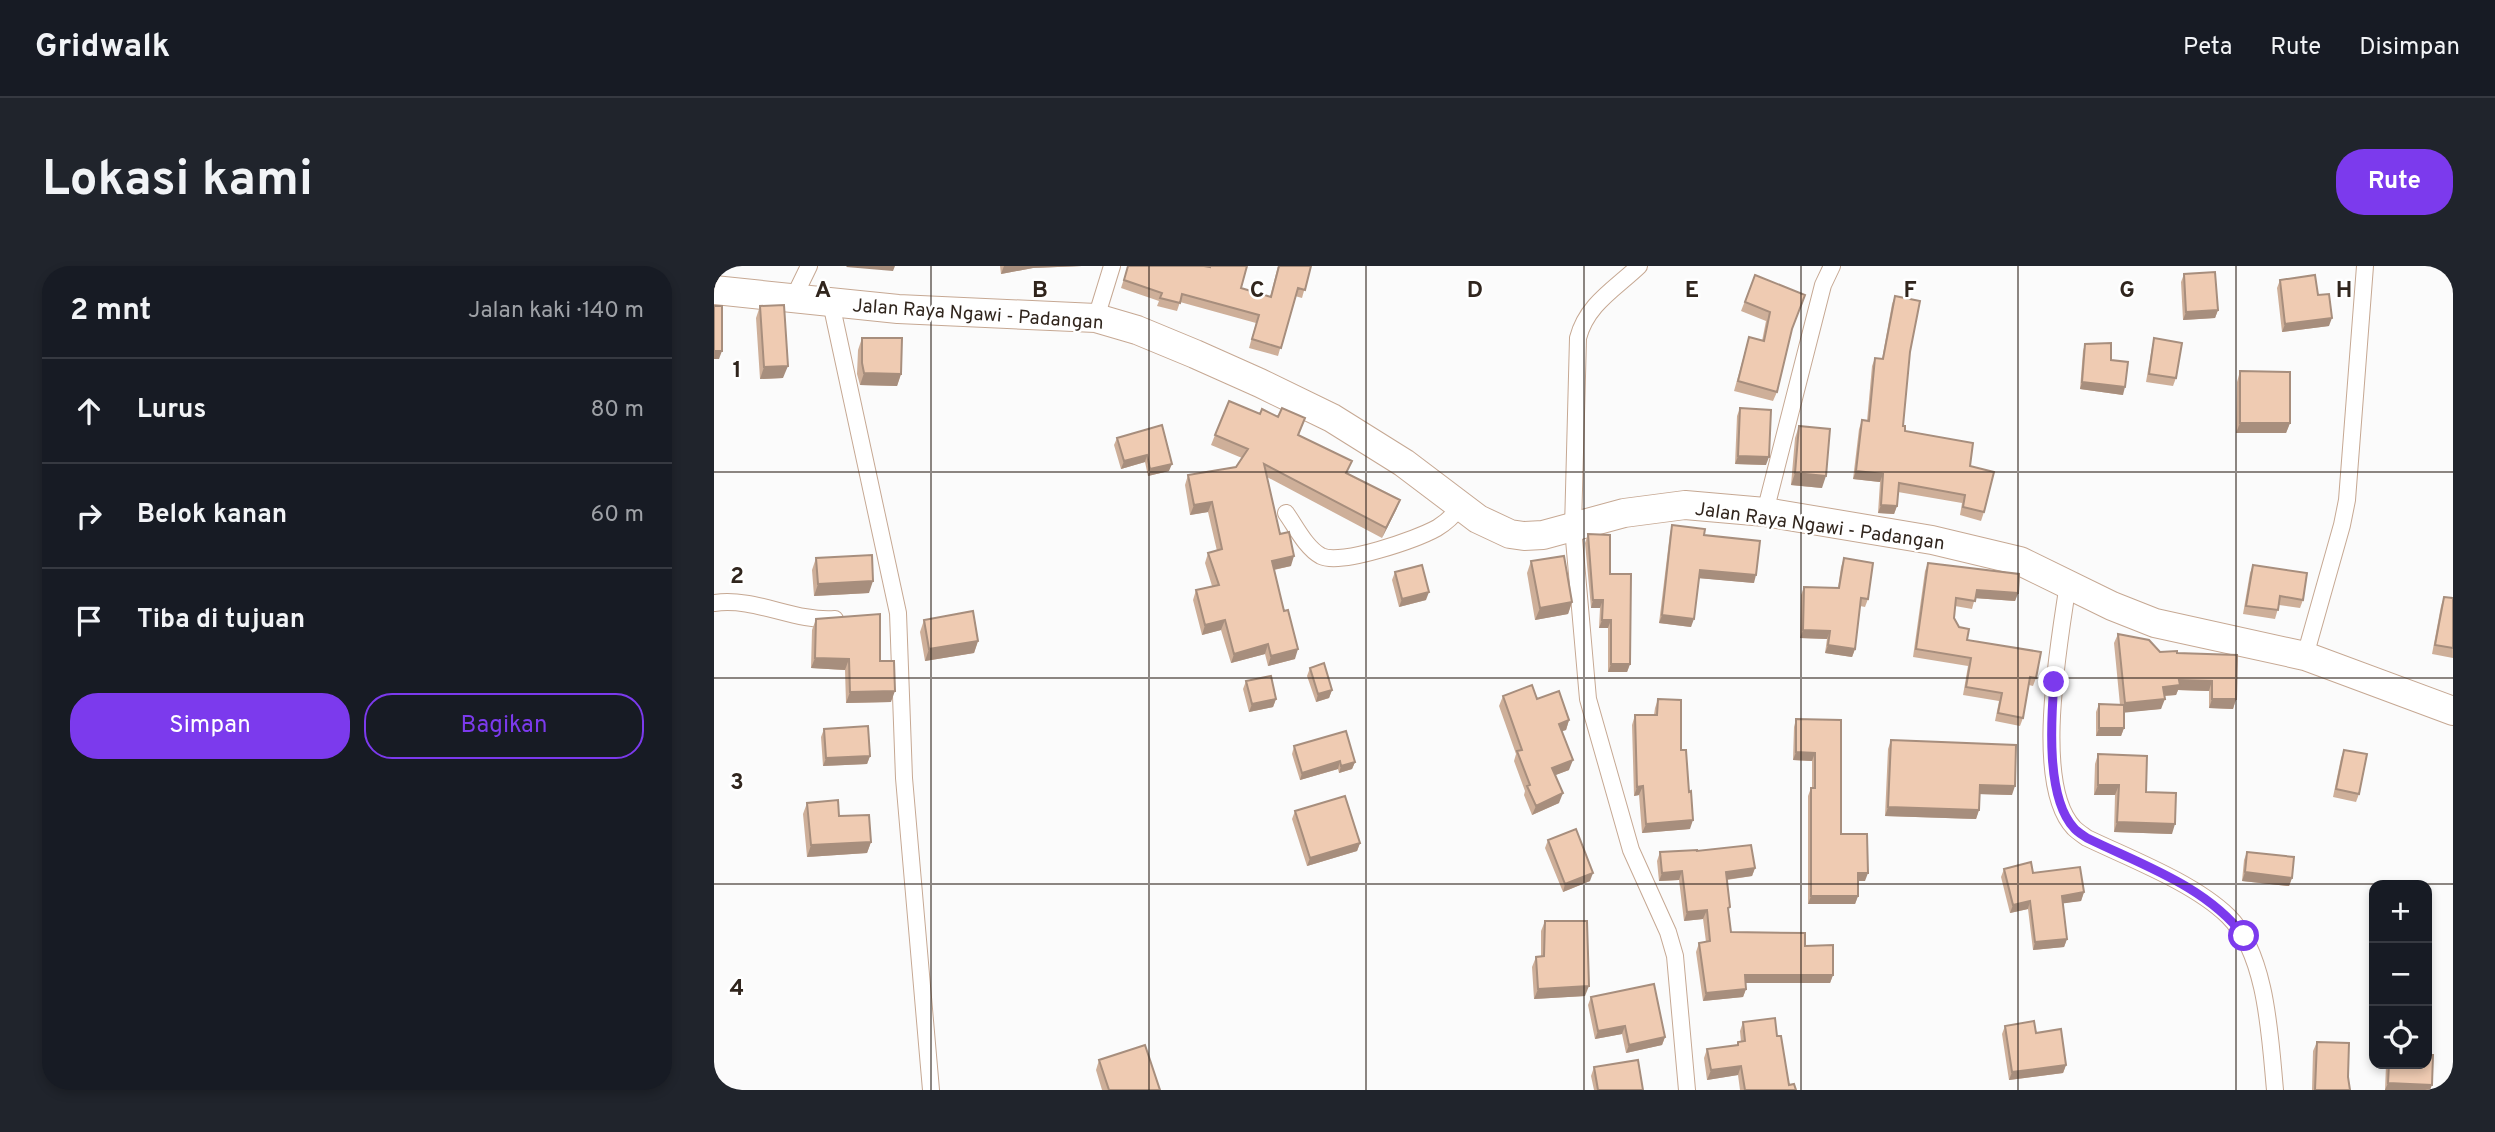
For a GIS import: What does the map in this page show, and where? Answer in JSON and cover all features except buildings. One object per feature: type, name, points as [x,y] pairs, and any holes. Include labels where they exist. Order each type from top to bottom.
[{"type":"highway","name":"Jalan Raya Ngawi - Padangan","points":[[714,290],[898,309],[1096,318],[1137,330],[1195,354],[1332,418],[1404,463],[1478,519],[1510,534],[1524,537],[1543,535],[1624,513],[1665,506],[1705,505],[1765,512],[1932,540],[2020,561],[2112,606],[2155,623],[2305,656],[2453,711]]},
{"type":"street","points":[[793,299],[809,266]]},
{"type":"street","points":[[1096,318],[1112,266]]},
{"type":"street","points":[[1639,266],[1596,303],[1581,323],[1578,338],[1573,528],[1591,716],[1632,850],[1668,932],[1675,956],[1687,1090]]},
{"type":"street","points":[[1765,512],[1824,285],[1832,266]]},
{"type":"street","points":[[2305,656],[2343,525],[2347,500],[2365,266]]},
{"type":"street","points":[[831,303],[892,613],[931,1090]]},
{"type":"street","points":[[1286,513],[1311,548],[1322,557],[1338,559],[1418,537],[1449,520],[1461,506]]},
{"type":"street","points":[[2068,583],[2051,721],[2056,786],[2063,808],[2073,828],[2087,838],[2189,888],[2230,917],[2244,936],[2265,999],[2274,1090]]},
{"type":"street","points":[[714,603],[747,603],[813,620],[851,617]]},
{"type":"route","points":[[2054,682],[2051,721],[2056,786],[2073,828],[2087,838],[2211,901],[2230,917],[2244,936]]}]
